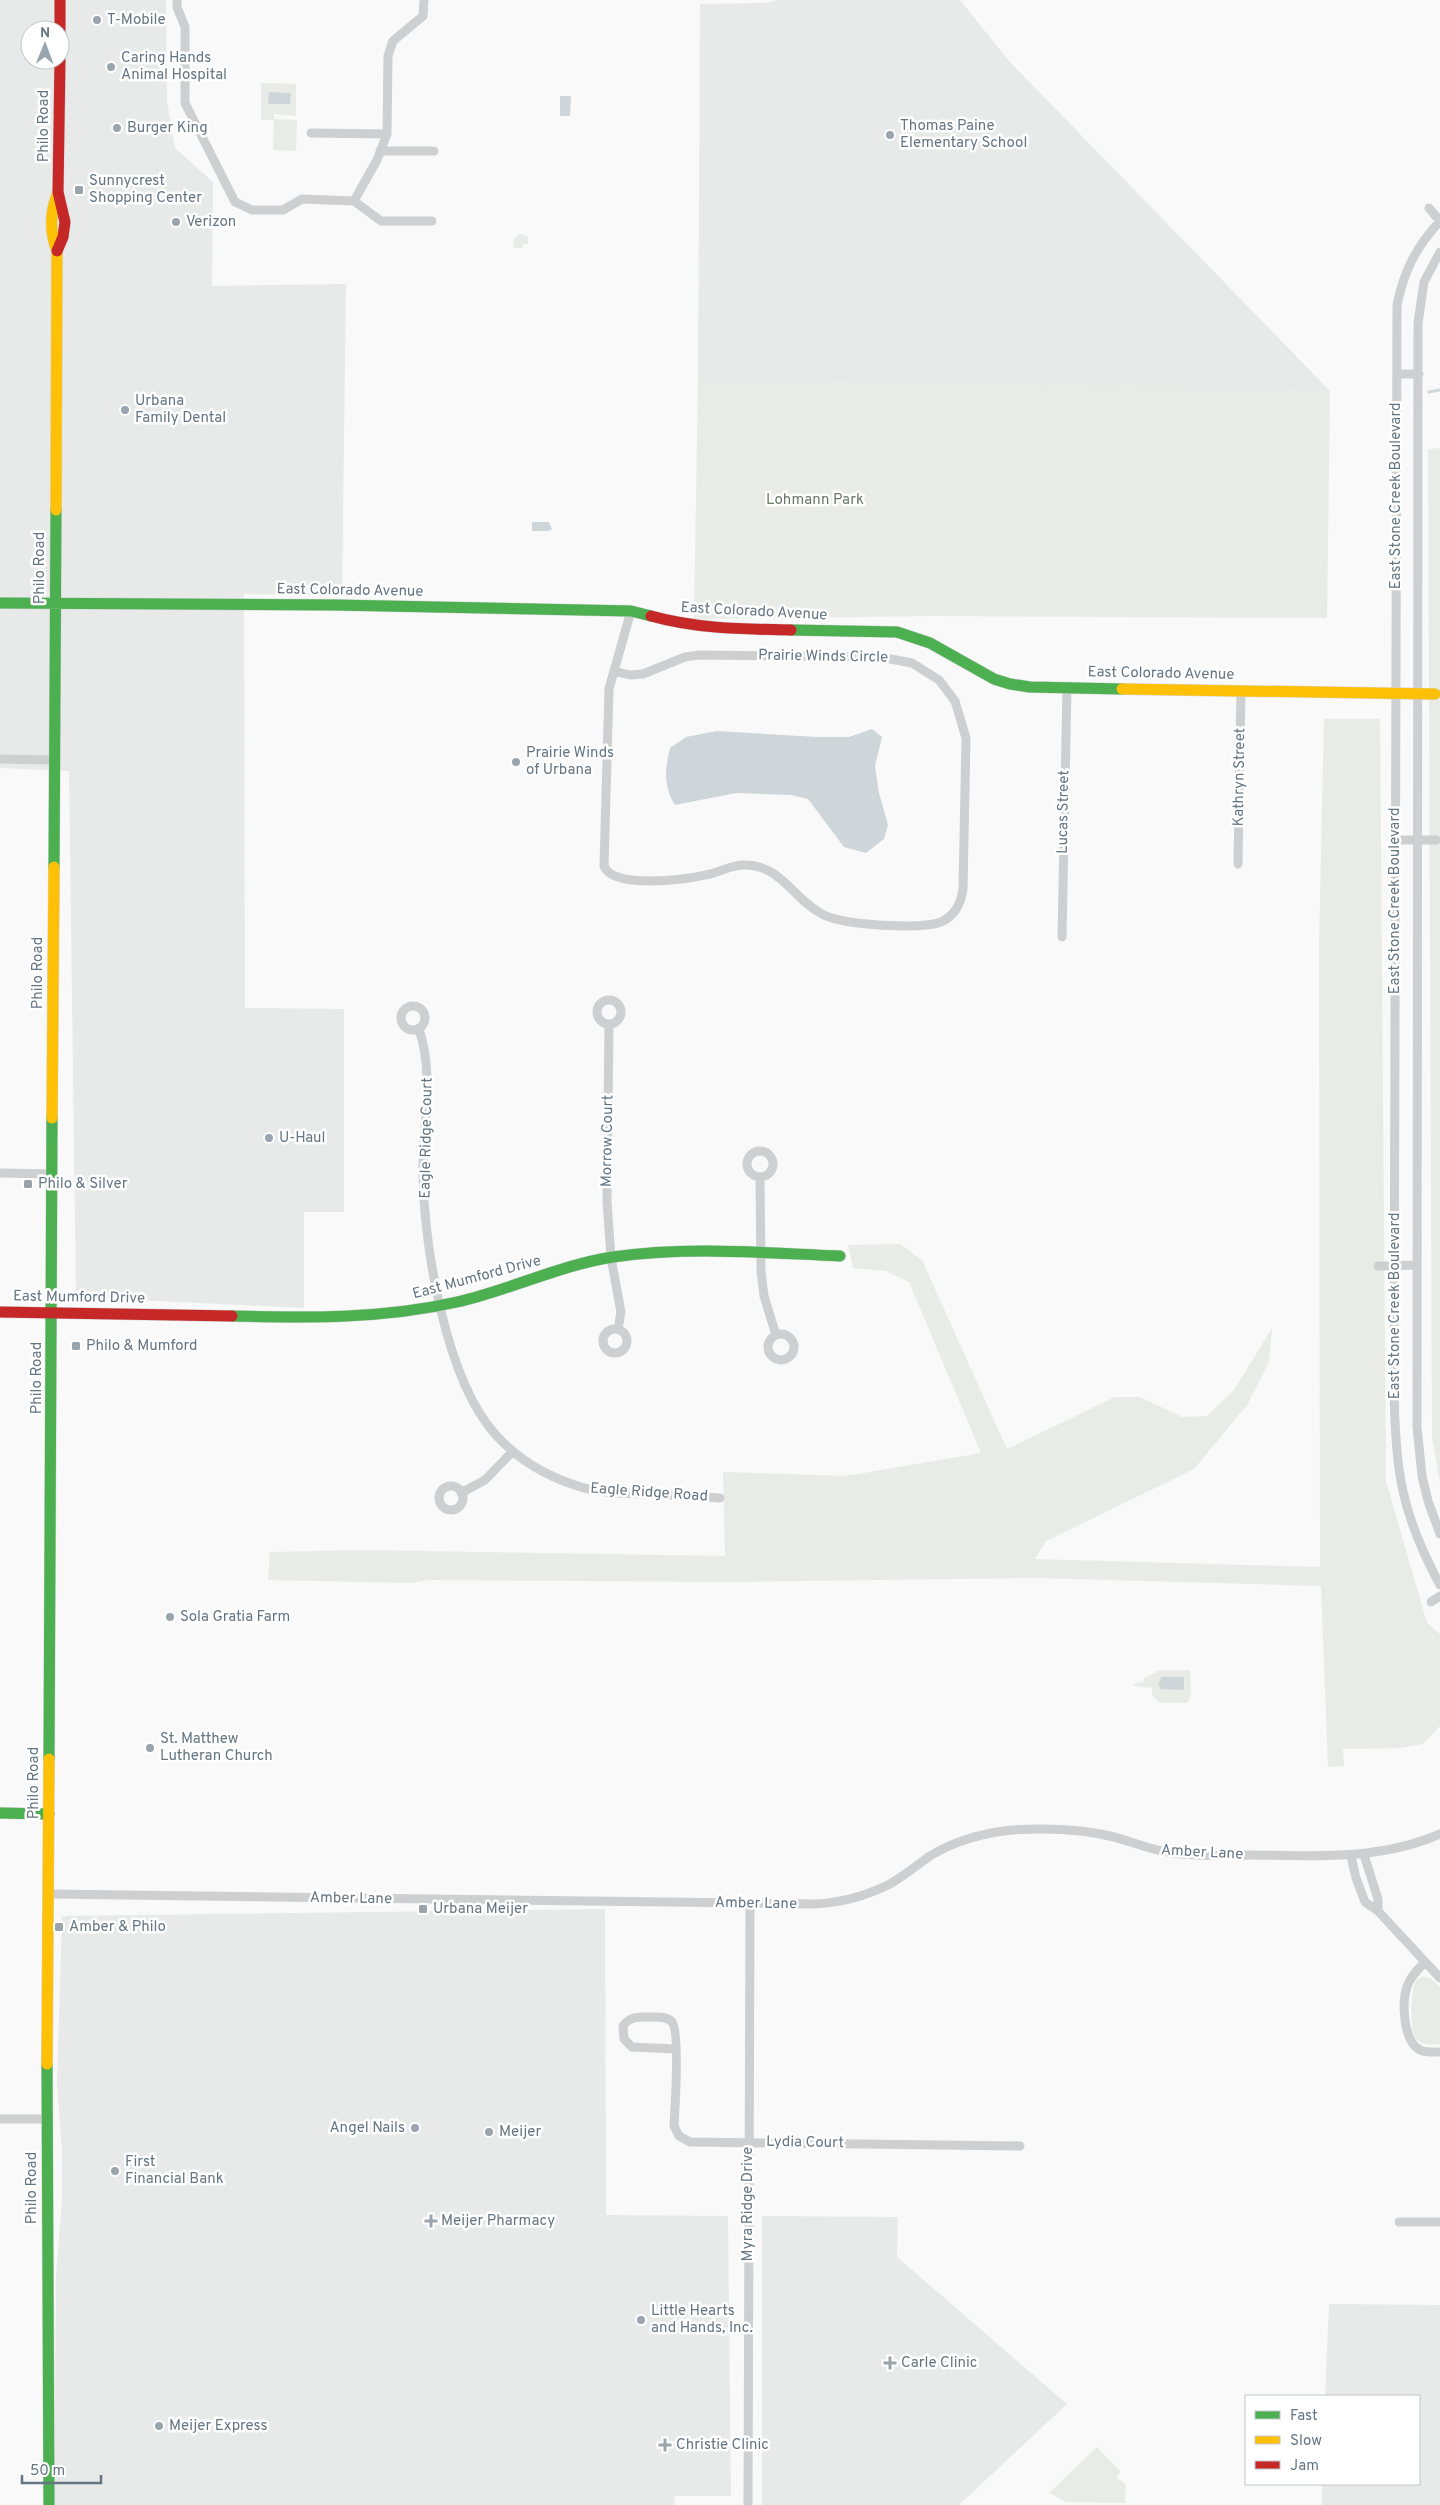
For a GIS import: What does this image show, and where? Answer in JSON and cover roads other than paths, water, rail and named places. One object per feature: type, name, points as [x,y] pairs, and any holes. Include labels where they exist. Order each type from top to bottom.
[{"type":"main road","points":[[60,0],[60,20]]},
{"type":"main road","name":"Philo Road","points":[[49,2505],[47,2119],[50,1894],[57,251],[51,238],[51,207],[58,192],[60,70]]},
{"type":"main road","name":"East Colorado Avenue","points":[[0,603],[631,611],[680,624],[712,628],[897,632],[930,643],[994,679],[1010,684],[1067,688],[1435,694]]},
{"type":"main road","name":"East Mumford Drive","points":[[0,1312],[334,1318],[377,1315],[440,1306],[611,1258],[665,1252],[840,1256]]},
{"type":"main road","points":[[0,1813],[49,1814]]},
{"type":"street","points":[[177,0],[177,7],[185,26],[185,103],[235,202],[252,210],[283,210],[302,199],[354,201],[381,221],[432,221]]},
{"type":"street","points":[[354,201],[387,134],[388,56],[393,41],[423,16],[424,0]]},
{"type":"street","points":[[311,133],[387,134]]},
{"type":"street","points":[[380,151],[434,152]]},
{"type":"street","points":[[1429,208],[1440,221]]},
{"type":"street","name":"East Stone Creek Boulevard","points":[[1440,221],[1418,247],[1402,283],[1398,305],[1395,693],[1395,1447],[1398,1470],[1410,1521],[1423,1553],[1440,1584]]},
{"type":"street","name":"East Stone Creek Boulevard","points":[[1440,252],[1428,273],[1421,292],[1419,374],[1419,840],[1416,1265],[1419,1456],[1428,1501],[1440,1534]]},
{"type":"street","points":[[1397,374],[1419,374]]},
{"type":"street","points":[[614,671],[631,611]]},
{"type":"street","name":"Prairie Winds Circle","points":[[699,655],[880,657],[912,663],[928,672],[939,680],[956,701],[963,720],[966,738],[963,889],[962,899],[954,912],[942,922],[931,925],[849,924],[821,914],[779,876],[769,870],[753,866],[727,868],[686,879],[620,880],[612,876],[604,866],[609,689],[614,671],[630,675],[643,674],[685,657],[699,655]]},
{"type":"street","name":"Lucas Street","points":[[1062,936],[1067,688]]},
{"type":"street","name":"Kathryn Street","points":[[1238,864],[1241,691]]},
{"type":"street","points":[[0,759],[54,760]]},
{"type":"street","points":[[1396,840],[1436,840]]},
{"type":"street","name":"Morrow Court","points":[[609,1024],[607,1201],[611,1258],[621,1312],[618,1329]]},
{"type":"street","name":"Eagle Ridge Court","points":[[419,1029],[426,1051],[428,1072],[423,1145],[424,1196],[431,1257],[440,1306]]},
{"type":"street","points":[[0,1173],[53,1174]]},
{"type":"street","points":[[760,1178],[760,1254],[764,1296],[776,1335]]},
{"type":"street","points":[[1378,1266],[1416,1265]]},
{"type":"street","name":"Eagle Ridge Road","points":[[440,1306],[456,1358],[475,1404],[490,1428],[512,1452],[539,1470],[582,1488],[608,1492],[720,1498]]},
{"type":"street","points":[[461,1492],[485,1480],[512,1452]]},
{"type":"street","points":[[1431,1602],[1440,1596]]},
{"type":"street","name":"Amber Lane","points":[[50,1894],[814,1904],[853,1898],[891,1883],[945,1848],[989,1833],[1014,1830],[1087,1832],[1111,1836],[1152,1849],[1188,1855],[1364,1855],[1406,1847],[1440,1834]]},
{"type":"street","points":[[1364,1855],[1378,1899],[1378,1911]]},
{"type":"street","points":[[1351,1856],[1356,1878],[1365,1902],[1378,1911],[1440,1978]]},
{"type":"street","name":"Myra Ridge Drive","points":[[748,2505],[750,1904]]},
{"type":"street","points":[[1425,1962],[1414,1973],[1407,1986],[1406,2027],[1408,2037],[1413,2045],[1422,2051],[1440,2052]]},
{"type":"street","name":"Lydia Court","points":[[676,2049],[632,2047],[624,2040],[623,2026],[627,2020],[637,2017],[668,2019],[676,2031],[676,2049],[674,2126],[679,2136],[690,2142],[1020,2146]]},
{"type":"street","points":[[0,2119],[47,2119]]},
{"type":"street","points":[[1399,2222],[1440,2222]]},
{"type":"waterway","points":[[1429,392],[1440,390]]},
{"type":"place","name":"T-Mobile","points":[[97,20]]},
{"type":"place","name":"Caring Hands Animal Hospital","points":[[111,67]]},
{"type":"place","name":"Burger King","points":[[117,128]]},
{"type":"place","name":"Thomas Paine Elementary School","points":[[890,135]]},
{"type":"place","name":"Sunnycrest Shopping Center","points":[[79,190]]},
{"type":"place","name":"Verizon","points":[[176,222]]},
{"type":"place","name":"Urbana Family Dental","points":[[125,410]]},
{"type":"place","name":"Prairie Winds of Urbana","points":[[516,762]]},
{"type":"place","name":"U-Haul","points":[[269,1138]]},
{"type":"place","name":"Philo & Silver","points":[[28,1184]]},
{"type":"place","name":"Philo & Mumford","points":[[76,1346]]},
{"type":"place","name":"Sola Gratia Farm","points":[[170,1617]]},
{"type":"place","name":"St. Matthew Lutheran Church","points":[[150,1748]]},
{"type":"place","name":"Urbana Meijer","points":[[423,1909]]},
{"type":"place","name":"Amber & Philo","points":[[59,1927]]},
{"type":"place","name":"Angel Nails","points":[[415,2128]]},
{"type":"place","name":"Meijer","points":[[489,2132]]},
{"type":"place","name":"First Financial Bank","points":[[115,2171]]},
{"type":"place","name":"Meijer Pharmacy","points":[[431,2221]]},
{"type":"place","name":"Little Hearts and Hands, Inc.","points":[[641,2320]]},
{"type":"place","name":"Carle Clinic","points":[[890,2363]]},
{"type":"place","name":"Meijer Express","points":[[159,2426]]},
{"type":"place","name":"Christie Clinic","points":[[665,2445]]},
{"type":"park label","name":"Lohmann Park","points":[[815,500]]}]
